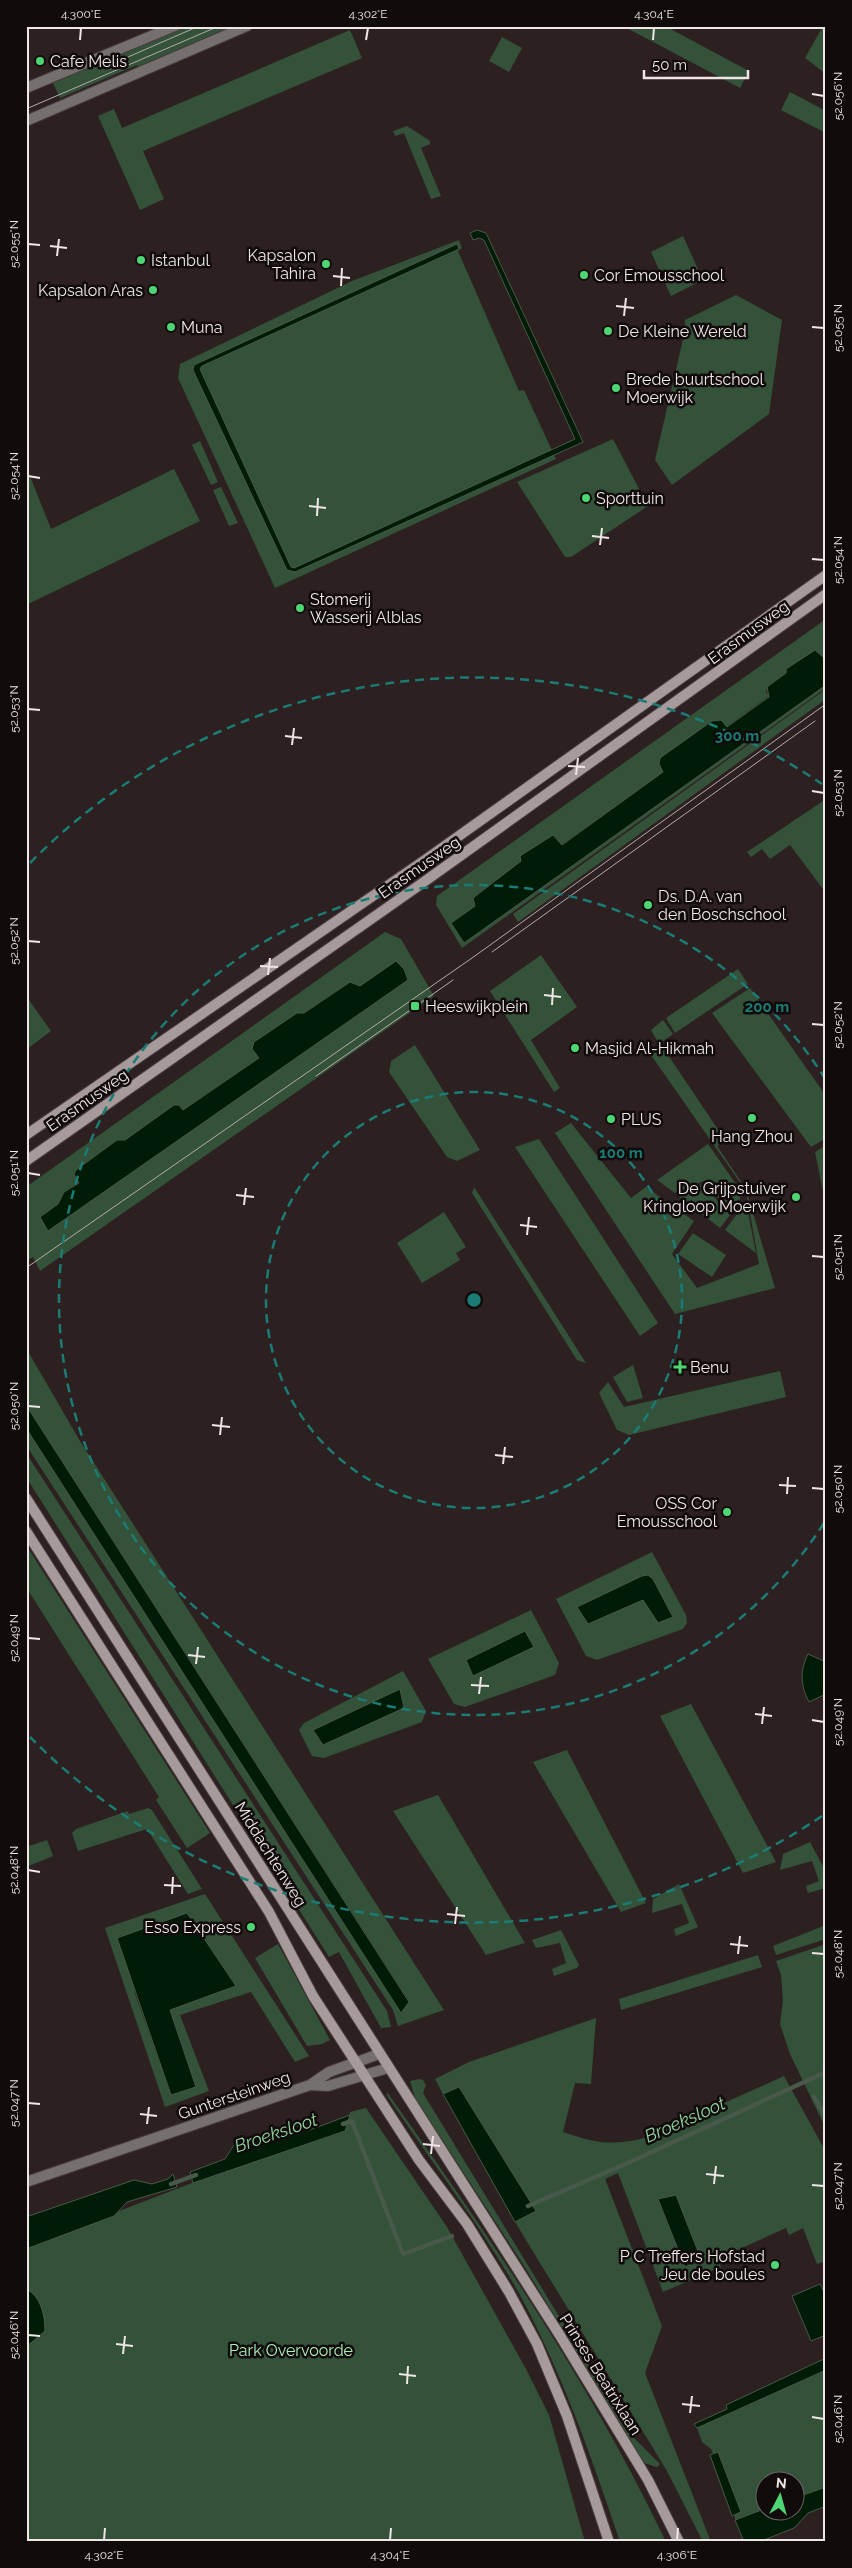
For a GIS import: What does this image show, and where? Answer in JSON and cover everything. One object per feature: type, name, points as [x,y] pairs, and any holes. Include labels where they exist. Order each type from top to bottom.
[{"type":"main road","name":"Erasmusweg","points":[[26,1135],[425,860],[826,575]]},
{"type":"main road","name":"Erasmusweg","points":[[26,1161],[421,884],[826,594]]},
{"type":"main road","name":"Middachtenweg","points":[[26,1498],[378,2054],[490,2227]]},
{"type":"main road","name":"Middachtenweg","points":[[26,1530],[269,1912],[313,1996],[419,2160],[473,2234],[522,2316],[551,2378],[582,2453],[609,2542]]},
{"type":"main road","name":"Prinses Beatrixlaan","points":[[490,2227],[631,2452],[679,2542]]},
{"type":"street","points":[[26,88],[175,26]]},
{"type":"street","points":[[26,121],[248,26]]},
{"type":"street","name":"Guntersteinweg","points":[[26,2182],[310,2085],[328,2072],[378,2054]]},
{"type":"street","name":"Guntersteinweg","points":[[310,2085],[328,2086],[388,2068]]},
{"type":"green space","points":[[186,26],[239,26],[139,69],[137,65],[60,98],[53,83]]},
{"type":"green space","points":[[623,26],[665,26],[749,71],[740,88]]},
{"type":"green space","points":[[823,26],[826,26],[826,74],[805,58]]},
{"type":"green space","points":[[350,30],[362,58],[143,151],[164,199],[140,210],[98,116],[114,109],[122,128]]},
{"type":"green space","points":[[502,37],[522,48],[509,72],[489,61]]},
{"type":"green space","points":[[790,92],[826,111],[826,133],[781,110]]},
{"type":"green space","points":[[407,126],[430,141],[430,144],[421,148],[441,196],[431,199],[404,133],[395,136],[393,131]]},
{"type":"green space","points":[[683,236],[703,280],[671,296],[651,252]]},
{"type":"green space","points":[[459,240],[462,248],[458,251],[519,391],[524,390],[556,459],[275,588],[178,378],[180,364],[352,281]]},
{"type":"green space","points":[[736,295],[782,320],[769,414],[672,485],[655,460],[684,335],[685,320]]},
{"type":"green space","name":"Sporttuin","points":[[613,439],[648,506],[571,557],[565,557],[517,482]]},
{"type":"green space","points":[[200,441],[218,482],[211,485],[192,445]]},
{"type":"green space","points":[[26,466],[51,529],[174,469],[200,521],[26,605]]},
{"type":"green space","points":[[221,487],[238,523],[229,526],[213,490]]},
{"type":"green space","points":[[826,619],[826,656],[786,673],[767,687],[766,692],[769,696],[726,727],[659,764],[664,772],[561,845],[555,836],[473,898],[475,906],[464,943],[826,685],[826,688],[462,948],[436,905],[437,896]]},
{"type":"green space","points":[[826,689],[826,699],[518,922],[513,914]]},
{"type":"green space","points":[[826,799],[826,820],[823,822],[826,826],[826,893],[790,845],[770,859],[762,849],[751,857],[747,852]]},
{"type":"green space","points":[[385,932],[401,939],[434,996],[40,1271],[33,1257],[26,1261],[26,1187]],"holes":[[[396,962],[404,969],[408,980],[40,1217],[58,1204],[64,1192],[79,1182],[74,1174],[76,1170],[117,1140],[125,1140],[174,1105],[183,1110],[259,1058],[252,1049],[254,1043],[296,1014],[304,1013],[350,982],[359,987]]]},
{"type":"green space","points":[[541,955],[577,1007],[531,1040],[560,1088],[554,1092],[490,991]]},
{"type":"green space","points":[[738,969],[748,984],[675,1033],[666,1018]]},
{"type":"green space","points":[[750,988],[826,1096],[826,1138],[811,1147],[712,1013]]},
{"type":"green space","points":[[26,996],[51,1031],[26,1050]]},
{"type":"green space","points":[[663,1020],[673,1034],[659,1044],[651,1030]]},
{"type":"green space","points":[[415,1045],[480,1150],[457,1161],[447,1157],[389,1072],[391,1061]]},
{"type":"green space","points":[[657,1049],[664,1049],[725,1140],[717,1146],[746,1189],[775,1288],[675,1314],[555,1133],[571,1123],[631,1198],[646,1187],[694,1221],[672,1254],[697,1288],[759,1264],[746,1191],[651,1055]]},
{"type":"green space","points":[[539,1139],[658,1323],[640,1336],[515,1147]]},
{"type":"green space","points":[[708,1144],[743,1194],[731,1212],[704,1181],[675,1193],[657,1180]]},
{"type":"green space","points":[[826,1145],[826,1196],[824,1196],[815,1152]]},
{"type":"green space","points":[[703,1184],[730,1215],[720,1228],[677,1195]]},
{"type":"green space","points":[[474,1187],[586,1363],[577,1360],[472,1193]]},
{"type":"green space","points":[[746,1202],[756,1253],[725,1230]]},
{"type":"green space","points":[[444,1212],[466,1247],[456,1253],[460,1260],[422,1283],[397,1243]]},
{"type":"green space","points":[[693,1233],[726,1255],[712,1277],[678,1254]]},
{"type":"green space","points":[[26,1348],[80,1441],[444,2010],[398,2026],[393,2010],[26,1445],[26,1428],[401,2012],[409,2001],[26,1405]]},
{"type":"green space","points":[[633,1365],[643,1398],[627,1402],[613,1377]]},
{"type":"green space","points":[[780,1371],[786,1397],[629,1435],[617,1430],[599,1393],[608,1382],[624,1407]]},
{"type":"green space","points":[[26,1453],[387,2011],[391,2027],[381,2028],[339,1952],[329,1957],[26,1477]]},
{"type":"green space","points":[[26,1545],[210,1833],[187,1848],[156,1800],[159,1797],[26,1587]]},
{"type":"green space","points":[[652,1552],[686,1615],[687,1623],[683,1629],[597,1660],[586,1656],[556,1599]],"holes":[[[648,1575],[658,1622],[643,1600],[577,1607],[642,1576]]]},
{"type":"green space","points":[[531,1610],[559,1663],[555,1675],[465,1707],[454,1704],[428,1659]]},
{"type":"green space","points":[[403,1671],[426,1711],[422,1722],[324,1758],[312,1756],[299,1730],[304,1723]]},
{"type":"green space","points":[[691,1704],[776,1862],[743,1873],[660,1716]]},
{"type":"green space","points":[[567,1750],[646,1903],[621,1912],[533,1762]]},
{"type":"green space","points":[[438,1795],[525,1943],[486,1955],[393,1811]]},
{"type":"green space","points":[[148,1808],[152,1810],[202,1889],[188,1894],[147,1829],[78,1851],[72,1833],[76,1829],[128,1811],[129,1814]]},
{"type":"green space","points":[[47,1840],[53,1856],[26,1867],[26,1847]]},
{"type":"green space","points":[[810,1842],[826,1872],[826,1888],[808,1893],[806,1886],[819,1881],[812,1861],[780,1870],[783,1854]]},
{"type":"green space","points":[[679,1884],[698,1927],[676,1936],[674,1929],[689,1923],[682,1904],[652,1913],[653,1899]]},
{"type":"green space","points":[[205,1894],[309,2056],[295,2062],[251,1992],[180,2015],[209,2091],[165,2107],[105,1928]],"holes":[[[236,1986],[170,2010],[196,2087],[171,2095],[134,1991]]]},
{"type":"green space","points":[[826,1925],[826,1939],[776,1955],[773,1946]]},
{"type":"green space","points":[[561,1930],[579,1965],[577,1968],[554,1976],[552,1969],[566,1963],[560,1943],[536,1948],[532,1940]]},
{"type":"green space","points":[[278,1944],[330,2040],[322,2044],[307,2046],[255,1958]]},
{"type":"green space","points":[[826,1944],[826,2129],[790,2054],[780,2024],[783,2001],[781,1975],[776,1961]]},
{"type":"green space","points":[[758,1955],[762,1967],[621,2010],[619,1999]]},
{"type":"green space","points":[[596,2018],[591,2084],[575,2083],[563,2132],[586,2139],[615,2143],[649,2137],[784,2076],[826,2152],[826,2261],[817,2264],[803,2228],[789,2235],[786,2228],[717,2259],[721,2267],[663,2292],[618,2173],[605,2179],[662,2326],[645,2373],[711,2542],[703,2542],[667,2471],[515,2222],[536,2211],[459,2088],[443,2094],[435,2079],[469,2062]],"holes":[[[676,2195],[701,2259],[685,2267],[658,2200]]]},
{"type":"green space","points":[[423,2080],[426,2085],[423,2093],[632,2436],[660,2464],[657,2467],[644,2463],[526,2269],[415,2098],[410,2081]]},
{"type":"green space","points":[[387,2092],[500,2255],[571,2367],[605,2424],[666,2542],[620,2542],[563,2385],[520,2295],[472,2219],[387,2096]]},
{"type":"green space","name":"Park Overvoorde","points":[[366,2108],[447,2227],[526,2369],[549,2415],[585,2542],[26,2542],[26,2247],[347,2123],[350,2112]]},
{"type":"green space","points":[[826,2370],[826,2487],[804,2495],[804,2470],[754,2470],[754,2513],[735,2520],[734,2507],[711,2449],[702,2442],[697,2428]]},
{"type":"water","points":[[477,230],[486,233],[583,442],[295,572],[287,570],[193,370],[194,365],[457,244],[459,249],[202,366],[200,369],[291,567],[294,568],[575,439],[484,240],[479,238],[473,240],[470,233]]},
{"type":"water","points":[[815,650],[823,657],[826,656],[826,685],[464,943],[451,923],[475,906],[473,898],[521,861],[520,856],[553,835],[562,845],[663,772],[659,764],[660,758],[712,721],[721,720],[727,727],[769,697],[767,687],[786,673],[786,669]]},
{"type":"water","points":[[396,961],[404,969],[408,980],[48,1231],[40,1217],[58,1204],[64,1192],[79,1183],[74,1174],[76,1170],[117,1140],[125,1140],[174,1105],[179,1105],[183,1110],[259,1058],[252,1049],[254,1042],[297,1013],[304,1013],[350,982],[360,986]]},
{"type":"water","points":[[26,1405],[409,2002],[401,2013],[26,1428]]},
{"type":"water","points":[[648,1575],[653,1579],[673,1617],[658,1623],[643,1600],[588,1624],[577,1607],[642,1576]]},
{"type":"water","points":[[525,1631],[534,1647],[473,1676],[466,1660]]},
{"type":"water","points":[[808,1654],[826,1662],[826,1694],[809,1702],[802,1678]]},
{"type":"water","points":[[400,1689],[404,1708],[323,1745],[313,1730]]},
{"type":"water","points":[[187,1913],[236,1986],[170,2010],[196,2087],[171,2095],[117,1938]]},
{"type":"water","points":[[459,2087],[536,2211],[515,2222],[443,2094]]},
{"type":"water","points":[[350,2115],[345,2131],[193,2183],[190,2172],[225,2159],[234,2145],[290,2123],[307,2131]]},
{"type":"water","points":[[173,2174],[177,2187],[127,2202],[114,2216],[26,2249],[26,2217],[134,2180],[152,2184],[168,2179]]},
{"type":"water","points":[[676,2195],[701,2259],[685,2267],[658,2199]]},
{"type":"water","points":[[820,2284],[826,2296],[826,2335],[811,2341],[792,2296]]},
{"type":"water","points":[[26,2289],[39,2301],[43,2313],[45,2331],[26,2347]]},
{"type":"water","points":[[826,2358],[826,2370],[697,2428],[694,2424],[727,2409],[726,2405]]},
{"type":"water","points":[[718,2452],[741,2512],[732,2516],[710,2455]]},
{"type":"water","points":[[826,2487],[826,2506],[808,2513],[804,2517],[804,2495]]},
{"type":"water","points":[[754,2513],[754,2520],[801,2520],[794,2528],[759,2542],[744,2542],[735,2520]]},
{"type":"waterway","name":"Broeksloot","points":[[528,2206],[630,2162],[826,2072]]},
{"type":"waterway","points":[[814,2097],[826,2117]]},
{"type":"waterway","name":"Broeksloot","points":[[343,2124],[352,2121],[403,2254],[452,2236]]},
{"type":"waterway","name":"Broeksloot","points":[[171,2184],[196,2175]]},
{"type":"tram line","points":[[128,57],[199,26]]},
{"type":"tram line","points":[[26,109],[219,26]]},
{"type":"tram line","points":[[26,1268],[472,958],[826,704]]},
{"type":"tram line","points":[[492,952],[815,721]]},
{"type":"tram line","points":[[316,1076],[453,980]]},
{"type":"place","name":"Cafe Melis","points":[[40,61]]},
{"type":"place","name":"Istanbul","points":[[141,260]]},
{"type":"place","name":"Kapsalon Tahira","points":[[326,264]]},
{"type":"place","name":"Cor Emousschool","points":[[584,275]]},
{"type":"place","name":"Kapsalon Aras","points":[[153,290]]},
{"type":"place","name":"Muna","points":[[171,327]]},
{"type":"place","name":"De Kleine Wereld","points":[[608,331]]},
{"type":"place","name":"Brede buurtschool Moerwijk","points":[[616,388]]},
{"type":"place","name":"Sporttuin","points":[[586,498]]},
{"type":"place","name":"Stomerij Wasserij Alblas","points":[[300,608]]},
{"type":"place","name":"Ds. D.A. van den Boschschool","points":[[648,905]]},
{"type":"place","name":"Heeswijkplein","points":[[415,1006]]},
{"type":"place","name":"Masjid Al-Hikmah","points":[[575,1048]]},
{"type":"place","name":"Hang Zhou","points":[[752,1118]]},
{"type":"place","name":"PLUS","points":[[611,1119]]},
{"type":"place","name":"De Grijpstuiver Kringloop Moerwijk","points":[[796,1197]]},
{"type":"place","name":"Benu","points":[[680,1367]]},
{"type":"place","name":"OSS Cor Emousschool","points":[[727,1512]]},
{"type":"place","name":"Esso Express","points":[[251,1927]]},
{"type":"place","name":"P C Treffers Hofstad Jeu de boules","points":[[775,2265]]}]
